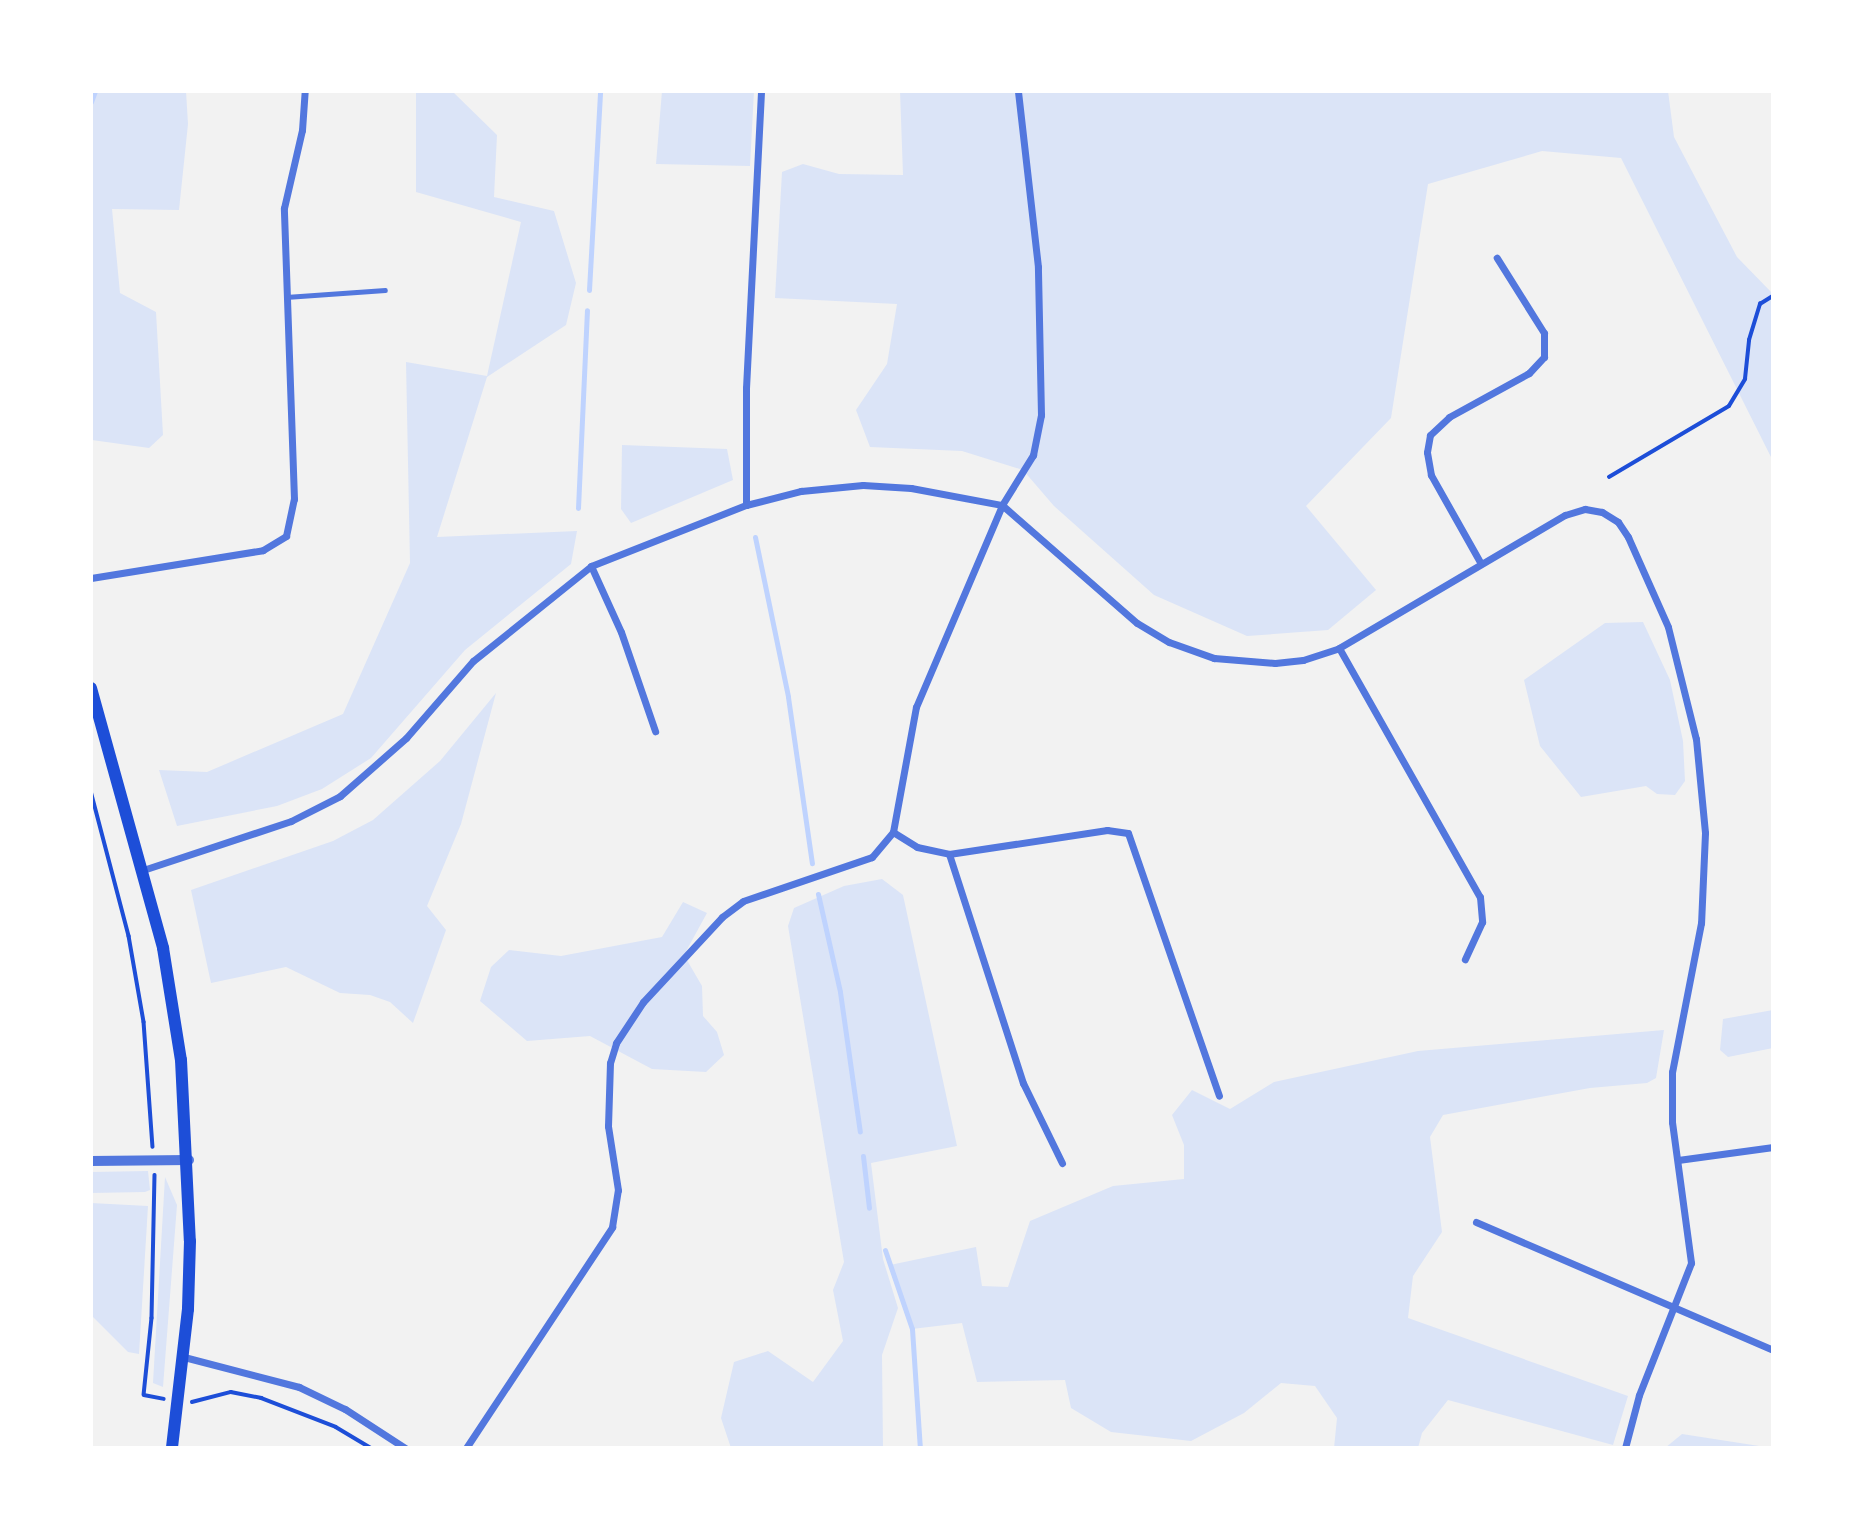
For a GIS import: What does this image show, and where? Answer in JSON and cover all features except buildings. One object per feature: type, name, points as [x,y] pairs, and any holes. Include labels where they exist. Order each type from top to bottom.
[{"type":"main road","points":[[91,688],[143,870],[173,1007],[189,1160],[184,1357],[172,1448]]},
{"type":"street","points":[[91,578],[263,550],[286,536],[294,499],[284,208],[302,130],[304,91]]},
{"type":"street","points":[[746,505],[746,388],[761,91]]},
{"type":"street","points":[[466,1448],[612,1227],[618,1190],[608,1126],[610,1063],[616,1043],[643,1002],[722,917],[743,901],[872,857],[893,832],[916,707],[1002,505],[1033,455],[1041,415],[1038,267],[1018,91]]},
{"type":"street","points":[[1480,562],[1431,475],[1427,452],[1430,435],[1449,417],[1529,373],[1544,357],[1544,333],[1497,258]]},
{"type":"street","points":[[143,870],[291,821],[340,796],[406,738],[473,662],[591,566],[746,505],[801,491],[863,485],[956,494],[1002,505],[1137,623],[1169,642],[1214,657],[1265,663],[1303,660],[1339,648],[1480,562],[1565,515],[1585,509],[1602,512],[1618,522],[1628,537],[1668,627],[1696,739],[1705,833],[1701,923],[1672,1073],[1678,1160],[1691,1263],[1639,1395],[1625,1448]]},
{"type":"street","points":[[591,566],[621,632],[655,731]]},
{"type":"street","points":[[1339,648],[1480,897],[1482,922],[1465,959]]},
{"type":"street","points":[[893,832],[917,847],[948,854],[1107,830],[1128,833],[1135,841],[1219,1096]]},
{"type":"street","points":[[948,854],[1023,1083],[1062,1163]]},
{"type":"street","points":[[1678,1160],[1773,1147]]},
{"type":"street","points":[[91,1161],[189,1160]]},
{"type":"street","points":[[1476,1222],[1674,1305],[1773,1350]]},
{"type":"street","points":[[184,1357],[299,1387],[345,1409],[405,1448]]},
{"type":"lane","points":[[286,297],[385,290]]},
{"type":"path","points":[[1609,477],[1729,405],[1742,389],[1749,340],[1760,304],[1773,296]]},
{"type":"path","points":[[91,791],[129,936],[144,1022],[154,1161],[152,1318],[144,1395]]},
{"type":"path","points":[[196,1402],[231,1392],[261,1398],[336,1427],[371,1448]]},
{"type":"shaded area","points":[[91,91],[186,91],[188,124],[179,210],[112,209],[120,293],[156,312],[163,435],[149,448],[92,440]]},
{"type":"shaded area","points":[[416,91],[453,92],[497,135],[494,197],[554,211],[576,283],[566,325],[487,377],[437,537],[577,531],[571,564],[465,650],[371,758],[322,789],[277,806],[177,826],[159,770],[207,772],[343,714],[410,563],[406,362],[487,376],[521,222],[416,192]]},
{"type":"shaded area","points":[[662,91],[754,91],[750,166],[656,164]]},
{"type":"shaded area","points":[[900,91],[1668,91],[1674,137],[1737,257],[1773,294],[1773,461],[1621,158],[1542,151],[1428,184],[1391,418],[1306,506],[1376,590],[1328,630],[1247,636],[1154,595],[1054,506],[1023,470],[962,451],[870,447],[856,410],[887,364],[897,304],[775,298],[782,172],[803,164],[839,174],[903,175]]},
{"type":"shaded area","points":[[622,445],[727,449],[733,480],[631,523],[621,509]]},
{"type":"shaded area","points":[[1643,622],[1670,680],[1683,741],[1685,781],[1675,795],[1657,794],[1646,786],[1581,797],[1540,746],[1524,680],[1605,623]]},
{"type":"shaded area","points":[[496,693],[461,824],[427,906],[446,930],[413,1023],[390,1002],[370,995],[340,993],[286,967],[211,983],[191,890],[333,841],[373,820],[440,761]]},
{"type":"shaded area","points":[[882,879],[903,895],[957,1146],[871,1163],[883,1259],[898,1308],[882,1355],[883,1448],[731,1448],[721,1418],[734,1362],[768,1351],[813,1382],[843,1341],[833,1290],[844,1262],[788,926],[794,908],[844,886]]},
{"type":"shaded area","points":[[683,902],[707,913],[684,955],[702,986],[703,1016],[717,1032],[724,1055],[706,1072],[652,1069],[590,1036],[527,1041],[480,1001],[491,967],[509,950],[561,956],[662,937]]},
{"type":"shaded area","points":[[1773,1010],[1773,1048],[1728,1057],[1720,1050],[1723,1019]]},
{"type":"shaded area","points":[[1664,1030],[1656,1078],[1647,1083],[1590,1088],[1443,1115],[1430,1137],[1442,1232],[1413,1276],[1408,1318],[1628,1396],[1613,1445],[1448,1400],[1422,1433],[1418,1448],[1334,1448],[1337,1418],[1315,1386],[1281,1383],[1244,1413],[1191,1441],[1111,1432],[1071,1408],[1065,1380],[977,1382],[962,1323],[912,1329],[890,1265],[976,1247],[982,1286],[1008,1287],[1030,1221],[1113,1186],[1184,1179],[1184,1145],[1172,1115],[1192,1090],[1230,1109],[1274,1082],[1418,1051]]},
{"type":"shaded area","points":[[148,1171],[150,1190],[145,1192],[91,1193],[91,1172]]},
{"type":"shaded area","points":[[165,1177],[177,1205],[163,1387],[153,1383]]},
{"type":"shaded area","points":[[91,1203],[148,1206],[139,1354],[128,1352],[91,1315]]},
{"type":"shaded area","points":[[1682,1434],[1772,1448],[1665,1448]]},
{"type":"waterway","points":[[91,102],[95,91]]},
{"type":"waterway","points":[[589,290],[600,91]]},
{"type":"waterway","points":[[578,508],[587,310]]},
{"type":"waterway","points":[[755,537],[788,697],[812,863]]},
{"type":"waterway","points":[[818,894],[840,992],[860,1132]]},
{"type":"waterway","points":[[863,1156],[869,1208]]},
{"type":"waterway","points":[[885,1250],[912,1329],[920,1448]]}]
